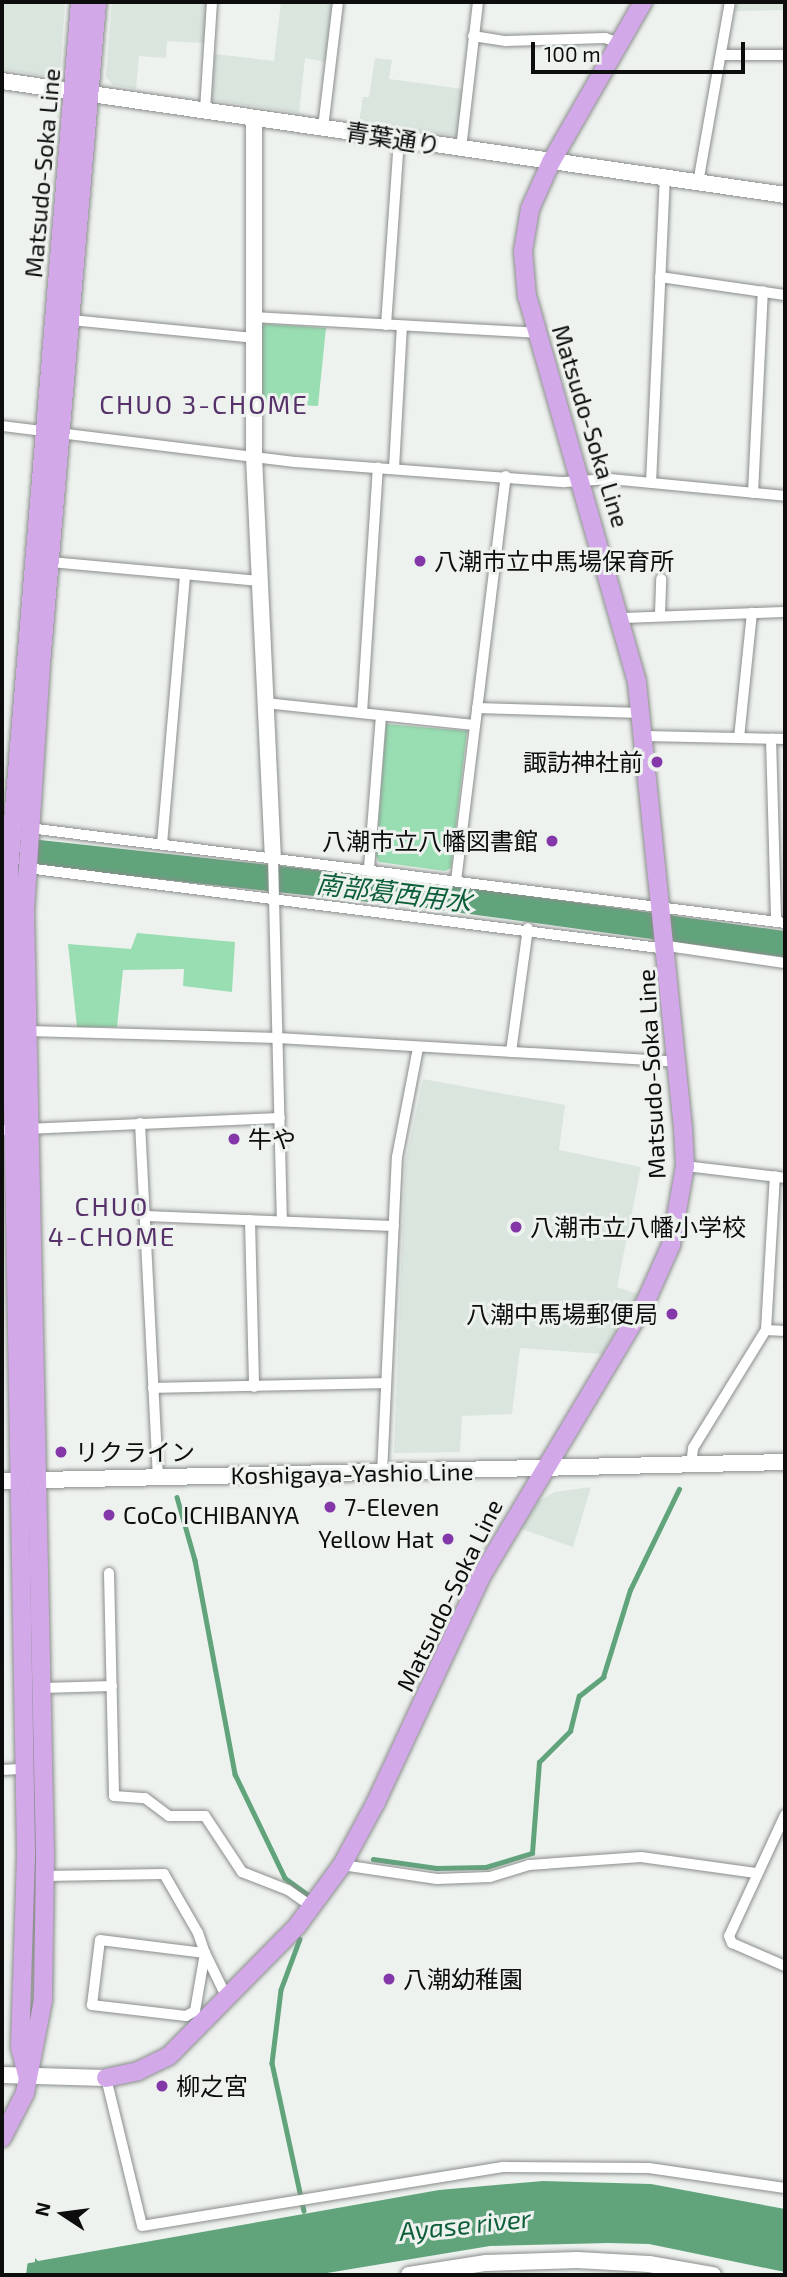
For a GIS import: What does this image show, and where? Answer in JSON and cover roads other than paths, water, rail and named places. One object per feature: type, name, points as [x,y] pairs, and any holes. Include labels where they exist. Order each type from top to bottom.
[{"type":"main road","name":"Matsudo-Soka Line","points":[[14,829],[50,562],[53,431],[71,320],[81,93],[80,2]]},
{"type":"main road","name":"Matsudo-Soka Line","points":[[29,1480],[15,1128],[14,829],[53,431],[81,93],[97,2]]},
{"type":"main road","name":"Matsudo-Soka Line","points":[[106,2078],[138,2071],[169,2056],[228,2000],[312,1907],[342,1865],[376,1802],[482,1575],[660,1277],[671,1245],[685,1166],[667,945],[642,713],[622,618],[537,333],[524,276],[524,238],[530,209],[551,162],[643,2]]},
{"type":"main road","name":"Matsudo-Soka Line","points":[[13,869],[28,1031],[15,1128]]},
{"type":"main road","points":[[2,2138],[25,2094],[27,2075],[37,2049],[43,2000],[45,1876],[42,1688],[29,1480]]},
{"type":"main road","points":[[27,2075],[20,2047],[26,1930],[24,1769],[29,1480]]},
{"type":"street","points":[[205,110],[212,2]]},
{"type":"street","points":[[323,128],[338,2]]},
{"type":"street","points":[[461,149],[478,2]]},
{"type":"street","points":[[698,183],[730,2]]},
{"type":"street","points":[[473,36],[506,41],[605,38],[619,43]]},
{"type":"street","points":[[721,55],[785,55]]},
{"type":"street","name":"青葉通り","points":[[2,81],[785,195]]},
{"type":"street","points":[[254,119],[254,457],[275,898],[282,1221]]},
{"type":"street","points":[[386,325],[399,139]]},
{"type":"street","points":[[651,483],[665,178]]},
{"type":"street","points":[[660,277],[785,295]]},
{"type":"street","points":[[752,493],[763,291]]},
{"type":"street","points":[[253,317],[537,333]]},
{"type":"street","points":[[71,320],[253,338]]},
{"type":"street","points":[[394,468],[402,326]]},
{"type":"street","points":[[2,426],[254,457],[378,468],[651,483],[785,496]]},
{"type":"street","points":[[362,713],[378,468]]},
{"type":"street","points":[[457,881],[506,476]]},
{"type":"street","points":[[50,562],[260,581]]},
{"type":"street","points":[[162,844],[184,574]]},
{"type":"street","points":[[660,614],[661,579]]},
{"type":"street","points":[[622,618],[660,614],[785,612]]},
{"type":"street","points":[[739,738],[752,613]]},
{"type":"street","points":[[265,703],[474,725]]},
{"type":"street","points":[[477,708],[642,713]]},
{"type":"street","points":[[369,869],[381,716]]},
{"type":"street","points":[[645,736],[785,739]]},
{"type":"street","points":[[14,829],[273,857],[663,910],[781,923],[780,819],[771,739]]},
{"type":"street","points":[[13,869],[528,928],[785,963]]},
{"type":"street","points":[[511,1052],[528,928]]},
{"type":"street","points":[[28,1031],[278,1038],[678,1062]]},
{"type":"street","points":[[382,1473],[397,1157],[418,1048]]},
{"type":"street","points":[[15,1128],[280,1118]]},
{"type":"street","points":[[140,1123],[158,1478]]},
{"type":"street","points":[[685,1166],[780,1177],[766,1330],[693,1448],[691,1465]]},
{"type":"street","points":[[145,1216],[394,1226]]},
{"type":"street","points":[[250,1220],[254,1387]]},
{"type":"street","points":[[766,1330],[785,1331]]},
{"type":"street","points":[[153,1388],[386,1382]]},
{"type":"street","name":"Koshigaya-Yashio Line","points":[[2,1481],[785,1462]]},
{"type":"street","points":[[108,1573],[114,1796],[145,1797],[169,1816],[205,1816],[242,1872],[288,1890],[312,1907]]},
{"type":"street","points":[[42,1688],[111,1686]]},
{"type":"street","points":[[2,1770],[24,1769]]},
{"type":"street","points":[[785,1815],[729,1936],[732,1943],[785,1966]]},
{"type":"street","points":[[342,1865],[437,1880],[489,1877],[529,1865],[641,1857],[757,1873]]},
{"type":"street","points":[[45,1876],[164,1874],[228,2000]]},
{"type":"street","points":[[100,1940],[205,1953],[195,2011],[187,2016],[92,2005],[100,1940]]},
{"type":"street","points":[[2,2075],[106,2078],[142,2226],[426,2177],[516,2166],[649,2168],[785,2188]]},
{"type":"street","points":[[409,2275],[590,2260],[649,2264],[713,2275]]},
{"type":"water","name":"Ayase river","points":[[543,2181],[651,2184],[785,2209],[785,2272],[649,2244],[608,2243],[490,2246],[315,2275],[2,2275],[2,2268],[35,2262],[35,2258],[38,2261],[439,2190]]},
{"type":"waterway","name":"南部葛西用水","points":[[2,849],[419,894],[785,944]]},
{"type":"waterway","points":[[373,1859],[436,1868],[486,1867],[532,1853],[539,1762],[570,1731],[579,1696],[603,1677],[630,1590],[679,1489]]},
{"type":"waterway","points":[[177,1497],[195,1560],[235,1774],[285,1878],[308,1895]]},
{"type":"waterway","points":[[300,1939],[281,1990],[272,2063],[304,2211]]},
{"type":"place","name":"八潮市立中馬場保育所","points":[[420,561]]},
{"type":"place","name":"諏訪神社前","points":[[657,762]]},
{"type":"place","name":"八潮市立八幡図書館","points":[[552,841]]},
{"type":"place","name":"牛や","points":[[234,1139]]},
{"type":"place","name":"八潮市立八幡小学校","points":[[516,1227]]},
{"type":"place","name":"八潮中馬場郵便局","points":[[672,1314]]},
{"type":"place","name":"リクライン","points":[[61,1452]]},
{"type":"place","name":"7-Eleven","points":[[330,1507]]},
{"type":"place","name":"CoCo ICHIBANYA","points":[[109,1515]]},
{"type":"place","name":"Yellow Hat","points":[[448,1539]]},
{"type":"place","name":"八潮幼稚園","points":[[389,1979]]},
{"type":"place","name":"柳之宮","points":[[162,2086]]},
{"type":"district","name":"CHUO 3-CHOME","points":[[204,404]]},
{"type":"district","name":"CHUO 4-CHOME","points":[[112,1221]]}]
